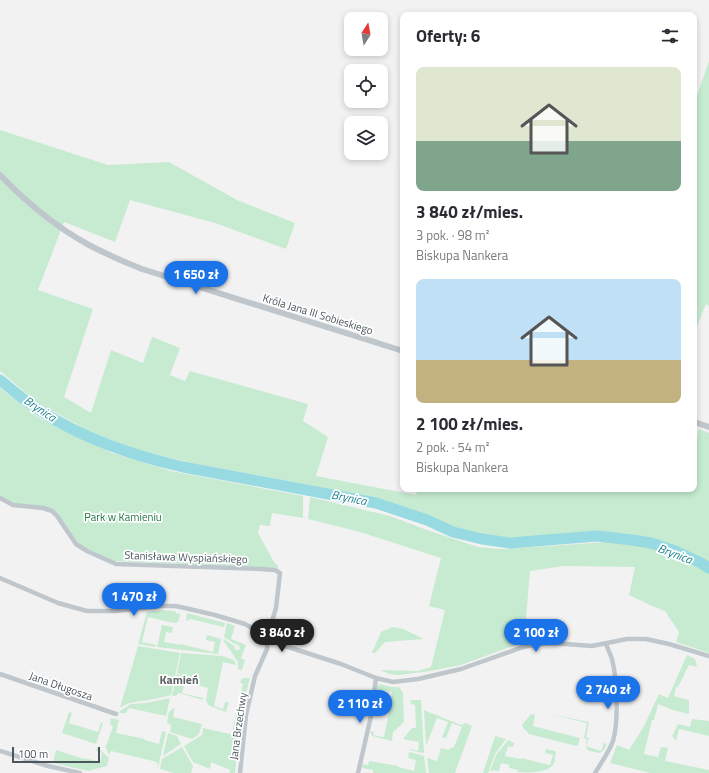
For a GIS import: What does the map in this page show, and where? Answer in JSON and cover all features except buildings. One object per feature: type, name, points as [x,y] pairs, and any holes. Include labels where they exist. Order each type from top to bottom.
[{"type":"street","name":"Króla Jana III Sobieskiego","points":[[0,175],[14,190],[41,213],[75,237],[109,255],[142,269],[400,350]]},
{"type":"street","points":[[697,423],[709,427]]},
{"type":"street","name":"Stanisława Wyspiańskiego","points":[[0,498],[13,505],[43,508],[52,511],[76,544],[91,553],[116,564],[225,567],[278,571],[280,573],[276,608],[268,637]]},
{"type":"street","points":[[0,578],[58,603],[82,610],[105,612],[161,606],[176,606],[237,621],[255,629],[282,645],[341,664],[376,678],[394,682],[418,679],[461,669],[523,647],[538,644],[592,646],[627,639],[646,639],[709,656]]},
{"type":"street","name":"Jana Brzechwy","points":[[240,773],[246,715],[255,676],[267,649],[268,637]]},
{"type":"street","points":[[595,773],[610,748],[616,722],[616,686],[612,658],[606,644]]},
{"type":"street","name":"Jana Długosza","points":[[0,674],[116,714]]},
{"type":"street","points":[[358,773],[371,716],[376,678]]},
{"type":"street","points":[[0,752],[80,773]]},
{"type":"green space","points":[[709,61],[709,306],[706,304],[697,326],[697,95]]},
{"type":"green space","points":[[0,130],[108,165],[169,162],[237,200],[295,223],[286,249],[215,223],[130,200],[115,242],[64,222],[38,290],[93,309],[64,397],[91,413],[111,350],[143,363],[152,337],[180,348],[170,375],[185,381],[190,371],[308,404],[303,421],[328,437],[316,476],[416,495],[417,492],[697,492],[697,435],[699,429],[709,433],[709,564],[683,549],[635,536],[597,531],[516,538],[475,534],[444,525],[397,505],[345,492],[187,462],[132,448],[91,432],[38,403],[0,371]]},
{"type":"green space","name":"Park w Kamieniu","points":[[0,388],[39,418],[112,453],[171,471],[303,496],[303,518],[272,513],[270,526],[260,525],[258,533],[278,568],[114,561],[83,547],[75,540],[58,514],[11,502],[0,496]]},
{"type":"green space","points":[[310,497],[390,516],[478,547],[501,549],[608,542],[641,545],[673,555],[694,564],[709,573],[709,653],[676,642],[679,632],[665,611],[629,595],[635,567],[564,566],[530,571],[524,642],[461,665],[399,675],[389,674],[380,670],[418,671],[431,667],[445,610],[429,606],[441,558],[360,532],[308,519]]},
{"type":"green space","points":[[163,610],[175,611],[177,614],[179,613],[180,616],[178,622],[174,623],[148,617],[142,642],[156,645],[155,647],[138,644],[147,612]]},
{"type":"green space","points":[[187,613],[225,623],[224,627],[190,619],[187,621]]},
{"type":"green space","points":[[227,623],[235,626],[231,639],[246,645],[241,658],[245,660],[242,670],[238,669],[238,662],[223,640],[224,639],[234,646],[235,650],[240,649],[239,645],[224,637]]},
{"type":"green space","points":[[162,625],[173,627],[172,633],[166,632],[164,642],[181,644],[213,652],[215,642],[206,640],[207,635],[221,639],[218,654],[157,647]]},
{"type":"green space","points":[[393,627],[403,629],[424,639],[385,642],[375,653],[372,653],[381,632]]},
{"type":"green space","points":[[138,646],[180,653],[171,695],[130,703],[120,708]]},
{"type":"green space","points":[[181,653],[222,656],[234,660],[236,665],[223,662],[214,706],[223,709],[225,702],[229,702],[226,712],[208,705],[206,700],[208,688],[185,682],[182,693],[203,698],[203,700],[179,693],[172,696],[177,674],[187,677],[177,673]]},
{"type":"green space","points":[[687,655],[695,659],[697,667],[689,665],[678,687],[676,687],[674,696],[689,700],[689,714],[658,704],[654,720],[652,720],[644,754],[658,757],[661,747],[668,748],[665,761],[709,770],[709,773],[650,773],[610,763],[617,745],[629,750],[643,728],[659,694],[668,698]]},
{"type":"green space","points":[[243,678],[250,678],[243,705],[239,734],[232,733],[243,684],[240,682]]},
{"type":"green space","points":[[380,684],[391,687],[399,687],[403,693],[404,722],[393,732],[392,741],[372,736],[370,731],[374,732],[373,735],[384,737],[392,692],[381,690],[379,697],[376,697],[377,686]]},
{"type":"green space","points":[[170,698],[166,716],[129,708],[126,713],[119,713],[131,704],[146,703]]},
{"type":"green space","points":[[410,700],[421,700],[424,752],[422,753],[410,750],[418,751],[419,742],[403,739],[412,728],[416,728],[415,705],[411,704]]},
{"type":"green space","points":[[175,707],[173,717],[202,724],[199,734],[192,739],[170,732],[171,726],[167,722],[169,712]]},
{"type":"green space","points":[[424,710],[461,725],[466,723],[472,726],[455,773],[429,773],[427,758],[437,761],[441,748],[448,750],[454,747],[462,727],[452,723],[446,738],[442,737],[448,722],[437,718],[426,746]]},
{"type":"green space","points":[[69,712],[72,713],[69,723],[98,732],[101,723],[103,723],[96,744],[62,733]]},
{"type":"green space","points":[[531,714],[535,715],[533,726],[580,738],[578,745],[576,746],[529,734],[522,725]]},
{"type":"green space","points":[[550,714],[589,722],[586,737],[589,738],[586,745],[587,739],[584,738],[587,723]]},
{"type":"green space","points":[[111,718],[119,720],[116,733],[145,739],[159,744],[162,731],[166,732],[158,768],[157,762],[111,751],[109,755],[105,746],[113,727],[110,724]]},
{"type":"green space","points":[[692,719],[709,721],[709,736],[679,729],[676,741],[672,736],[678,724],[690,727]]},
{"type":"green space","points":[[203,728],[239,736],[235,773],[230,773],[230,770],[211,762],[210,769],[193,762],[184,746],[202,735]]},
{"type":"green space","points":[[168,733],[177,736],[181,744],[163,756]]},
{"type":"green space","points":[[495,736],[506,739],[495,754],[488,773],[483,773]]},
{"type":"green space","points":[[508,740],[514,743],[513,747],[508,746],[505,756],[550,765],[553,755],[545,753],[546,749],[556,752],[553,765],[546,770],[541,771],[517,772],[518,770],[509,768],[510,765],[501,763],[499,771],[492,770],[491,772],[490,771],[496,755]]},
{"type":"green space","points":[[604,743],[607,744],[604,750],[600,753],[588,750],[586,746],[601,751]]},
{"type":"green space","points":[[97,747],[109,758],[107,766],[88,771],[53,763],[56,750],[84,759],[100,762],[102,753],[96,751]]},
{"type":"green space","points":[[182,747],[193,766],[191,773],[174,773],[160,769],[162,759]]},
{"type":"green space","points":[[409,752],[424,756],[426,773],[373,773],[373,770],[362,768],[363,764],[368,765],[369,761],[398,766],[414,771],[416,760],[408,758]]},
{"type":"waterway","name":"Brynica","points":[[0,380],[27,402],[60,423],[111,446],[165,463],[376,503],[427,520],[453,532],[482,539],[510,543],[597,536],[632,540],[651,543],[675,551],[709,568]]},
{"type":"district","name":"Kamień","points":[[179,680]]}]
